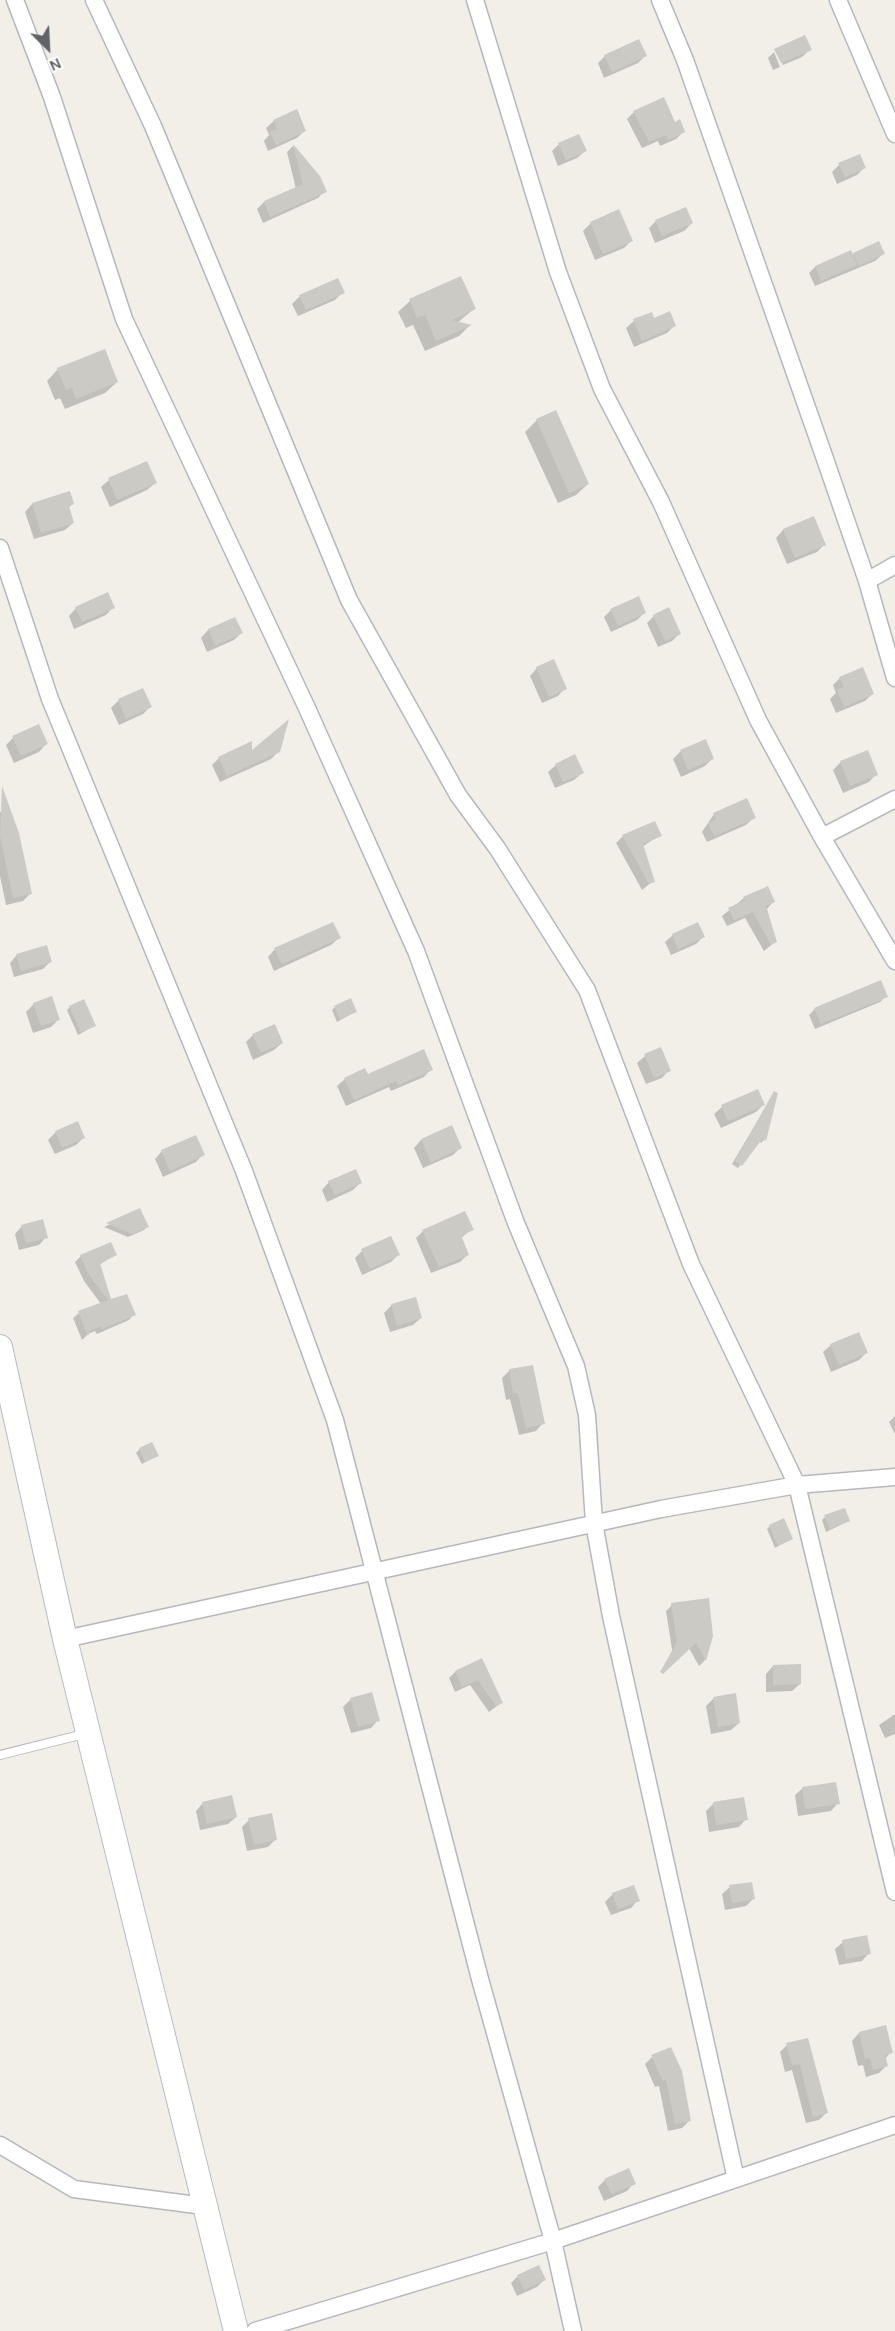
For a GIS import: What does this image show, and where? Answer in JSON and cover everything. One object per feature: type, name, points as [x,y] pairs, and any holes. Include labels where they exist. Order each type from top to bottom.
[{"type":"main road","points":[[0,1347],[65,1639],[236,2331]]},
{"type":"street","points":[[15,0],[52,97],[124,319],[306,706],[416,951],[516,1223],[576,1366],[586,1415],[594,1523],[614,1628],[736,2179]]},
{"type":"street","points":[[94,0],[153,126],[349,600],[458,795],[497,848],[587,990],[691,1264],[797,1485],[895,1892]]},
{"type":"street","points":[[475,0],[558,272],[602,389],[661,502],[758,720],[822,837],[895,961]]},
{"type":"street","points":[[660,0],[685,60],[867,581],[895,678]]},
{"type":"street","points":[[838,0],[895,134]]},
{"type":"street","points":[[0,548],[50,699],[244,1171],[331,1409],[480,1979],[553,2241],[573,2331]]},
{"type":"street","points":[[867,581],[895,565]]},
{"type":"street","points":[[822,837],[895,799]]},
{"type":"street","points":[[65,1639],[594,1523],[797,1485],[895,1477]]},
{"type":"street","points":[[255,2331],[553,2241],[895,2125]]},
{"type":"street","points":[[0,2145],[74,2189],[204,2206]]},
{"type":"lane","points":[[0,1755],[88,1733]]},
{"type":"building","points":[[805,35],[812,50],[781,63],[774,49]]},
{"type":"building","points":[[639,39],[647,56],[612,72],[604,55]]},
{"type":"building","points":[[664,97],[675,122],[680,119],[685,132],[668,140],[666,135],[649,142],[633,111]]},
{"type":"building","points":[[297,109],[306,131],[276,145],[270,132],[277,129],[273,120]]},
{"type":"building","points":[[579,134],[587,151],[566,160],[558,143]]},
{"type":"building","points":[[293,144],[320,176],[327,192],[270,217],[264,201],[303,184]]},
{"type":"building","points":[[860,154],[866,168],[845,177],[838,163]]},
{"type":"building","points":[[686,207],[693,223],[662,236],[655,220]]},
{"type":"building","points":[[619,209],[633,241],[603,254],[590,222]]},
{"type":"building","points":[[879,241],[885,254],[859,266],[853,253]]},
{"type":"building","points":[[851,250],[857,265],[821,281],[815,266]]},
{"type":"building","points":[[461,276],[476,309],[452,320],[472,325],[436,341],[425,315],[417,318],[409,299]]},
{"type":"building","points":[[338,278],[345,293],[306,310],[299,295]]},
{"type":"building","points":[[670,311],[676,326],[642,341],[633,319],[652,312],[654,318]]},
{"type":"building","points":[[105,349],[118,382],[76,399],[72,388],[66,390],[57,368]]},
{"type":"building","points":[[556,410],[589,484],[569,493],[536,419]]},
{"type":"building","points":[[147,461],[157,483],[117,500],[108,478]]},
{"type":"building","points":[[70,491],[74,504],[69,506],[74,523],[41,533],[32,503]]},
{"type":"building","points":[[814,516],[826,545],[795,558],[783,529]]},
{"type":"building","points":[[108,592],[115,608],[82,622],[75,607]]},
{"type":"building","points":[[639,596],[646,613],[618,626],[610,609]]},
{"type":"building","points":[[669,607],[681,634],[665,641],[653,615]]},
{"type":"building","points":[[235,617],[243,633],[215,646],[208,629]]},
{"type":"building","points":[[554,659],[567,689],[549,697],[536,667]]},
{"type":"building","points":[[863,667],[874,694],[844,707],[837,690],[844,687],[839,677]]},
{"type":"building","points":[[143,688],[152,707],[126,719],[118,699]]},
{"type":"building","points":[[289,719],[280,752],[227,776],[218,757],[252,741],[252,750]]},
{"type":"building","points":[[39,724],[48,744],[21,756],[12,736]]},
{"type":"building","points":[[706,739],[714,759],[688,770],[680,750]]},
{"type":"building","points":[[868,750],[878,775],[850,786],[840,761]]},
{"type":"building","points":[[575,754],[584,773],[563,782],[555,764]]},
{"type":"building","points":[[2,786],[19,833],[32,894],[13,898],[0,836]]},
{"type":"building","points":[[747,798],[756,818],[714,836],[708,823],[716,819],[713,813]]},
{"type":"building","points":[[655,821],[662,836],[643,844],[655,882],[649,884],[622,835]]},
{"type":"building","points":[[768,886],[775,902],[766,906],[777,942],[771,945],[753,912],[734,920],[728,908],[745,900],[743,897]]},
{"type":"building","points":[[333,922],[341,938],[282,964],[274,948]]},
{"type":"building","points":[[698,922],[705,937],[678,949],[672,934]]},
{"type":"building","points":[[47,945],[52,962],[21,971],[16,954]]},
{"type":"building","points":[[881,980],[888,997],[821,1024],[814,1008]]},
{"type":"building","points":[[52,996],[60,1020],[41,1026],[33,1003]]},
{"type":"building","points":[[351,998],[357,1012],[340,1019],[334,1006]]},
{"type":"building","points":[[84,999],[96,1026],[81,1032],[69,1006]]},
{"type":"building","points":[[275,1024],[283,1043],[261,1053],[252,1034]]},
{"type":"building","points":[[661,1047],[671,1071],[654,1078],[644,1054]]},
{"type":"building","points":[[424,1049],[433,1070],[398,1085],[396,1081],[354,1100],[344,1078],[365,1068],[368,1074]]},
{"type":"building","points":[[758,1089],[765,1105],[728,1121],[721,1105]]},
{"type":"building","points":[[774,1091],[778,1093],[766,1141],[763,1138],[742,1166],[735,1161]]},
{"type":"building","points":[[78,1121],[85,1138],[62,1148],[55,1131]]},
{"type":"building","points":[[452,1125],[462,1148],[431,1162],[421,1139]]},
{"type":"building","points":[[196,1135],[205,1155],[170,1171],[161,1150]]},
{"type":"building","points":[[356,1169],[362,1183],[335,1195],[328,1181]]},
{"type":"building","points":[[140,1208],[149,1227],[132,1234],[106,1223]]},
{"type":"building","points":[[465,1211],[474,1230],[461,1235],[469,1255],[439,1267],[422,1230]]},
{"type":"building","points":[[43,1219],[48,1238],[26,1243],[21,1225]]},
{"type":"building","points":[[391,1236],[400,1255],[370,1269],[361,1249]]},
{"type":"building","points":[[111,1242],[117,1255],[100,1263],[111,1299],[127,1294],[136,1315],[102,1329],[101,1326],[90,1331],[88,1336],[78,1311],[108,1300],[89,1275],[80,1255]]},
{"type":"building","points":[[416,1297],[422,1318],[397,1326],[391,1304]]},
{"type":"building","points":[[859,1332],[868,1353],[839,1365],[830,1344]]},
{"type":"building","points":[[533,1365],[545,1424],[526,1428],[518,1393],[513,1393],[509,1369]]},
{"type":"building","points":[[152,1442],[159,1456],[145,1462],[139,1448]]},
{"type":"building","points":[[845,1508],[850,1521],[830,1529],[824,1515]]},
{"type":"building","points":[[784,1518],[793,1539],[778,1546],[769,1525]]},
{"type":"building","points":[[709,1598],[713,1636],[706,1661],[696,1643],[663,1674],[660,1672],[677,1642],[671,1603]]},
{"type":"building","points":[[482,1658],[503,1703],[496,1706],[478,1680],[462,1687],[455,1671]]},
{"type":"building","points":[[801,1664],[801,1684],[773,1685],[773,1665]]},
{"type":"building","points":[[372,1692],[380,1721],[358,1727],[350,1698]]},
{"type":"building","points":[[736,1693],[740,1723],[718,1727],[713,1697]]},
{"type":"building","points":[[836,1782],[840,1804],[805,1809],[802,1787]]},
{"type":"building","points":[[232,1795],[237,1817],[207,1824],[202,1802]]},
{"type":"building","points":[[744,1797],[748,1820],[716,1825],[713,1802]]},
{"type":"building","points":[[272,1813],[277,1840],[254,1845],[248,1818]]},
{"type":"building","points":[[752,1882],[755,1899],[732,1903],[729,1885]]},
{"type":"building","points":[[634,1885],[640,1901],[618,1909],[612,1893]]},
{"type":"building","points":[[867,1935],[871,1954],[846,1959],[842,1940]]},
{"type":"building","points":[[886,2025],[893,2053],[885,2055],[888,2066],[873,2070],[870,2058],[865,2059],[859,2032]]},
{"type":"building","points":[[808,2038],[828,2113],[813,2117],[800,2064],[792,2065],[786,2043]]},
{"type":"building","points":[[671,2047],[682,2071],[691,2121],[675,2124],[666,2079],[663,2081],[651,2055]]},
{"type":"building","points":[[629,2168],[636,2184],[612,2194],[604,2179]]},
{"type":"building","points":[[539,2265],[546,2280],[524,2290],[517,2275]]}]
